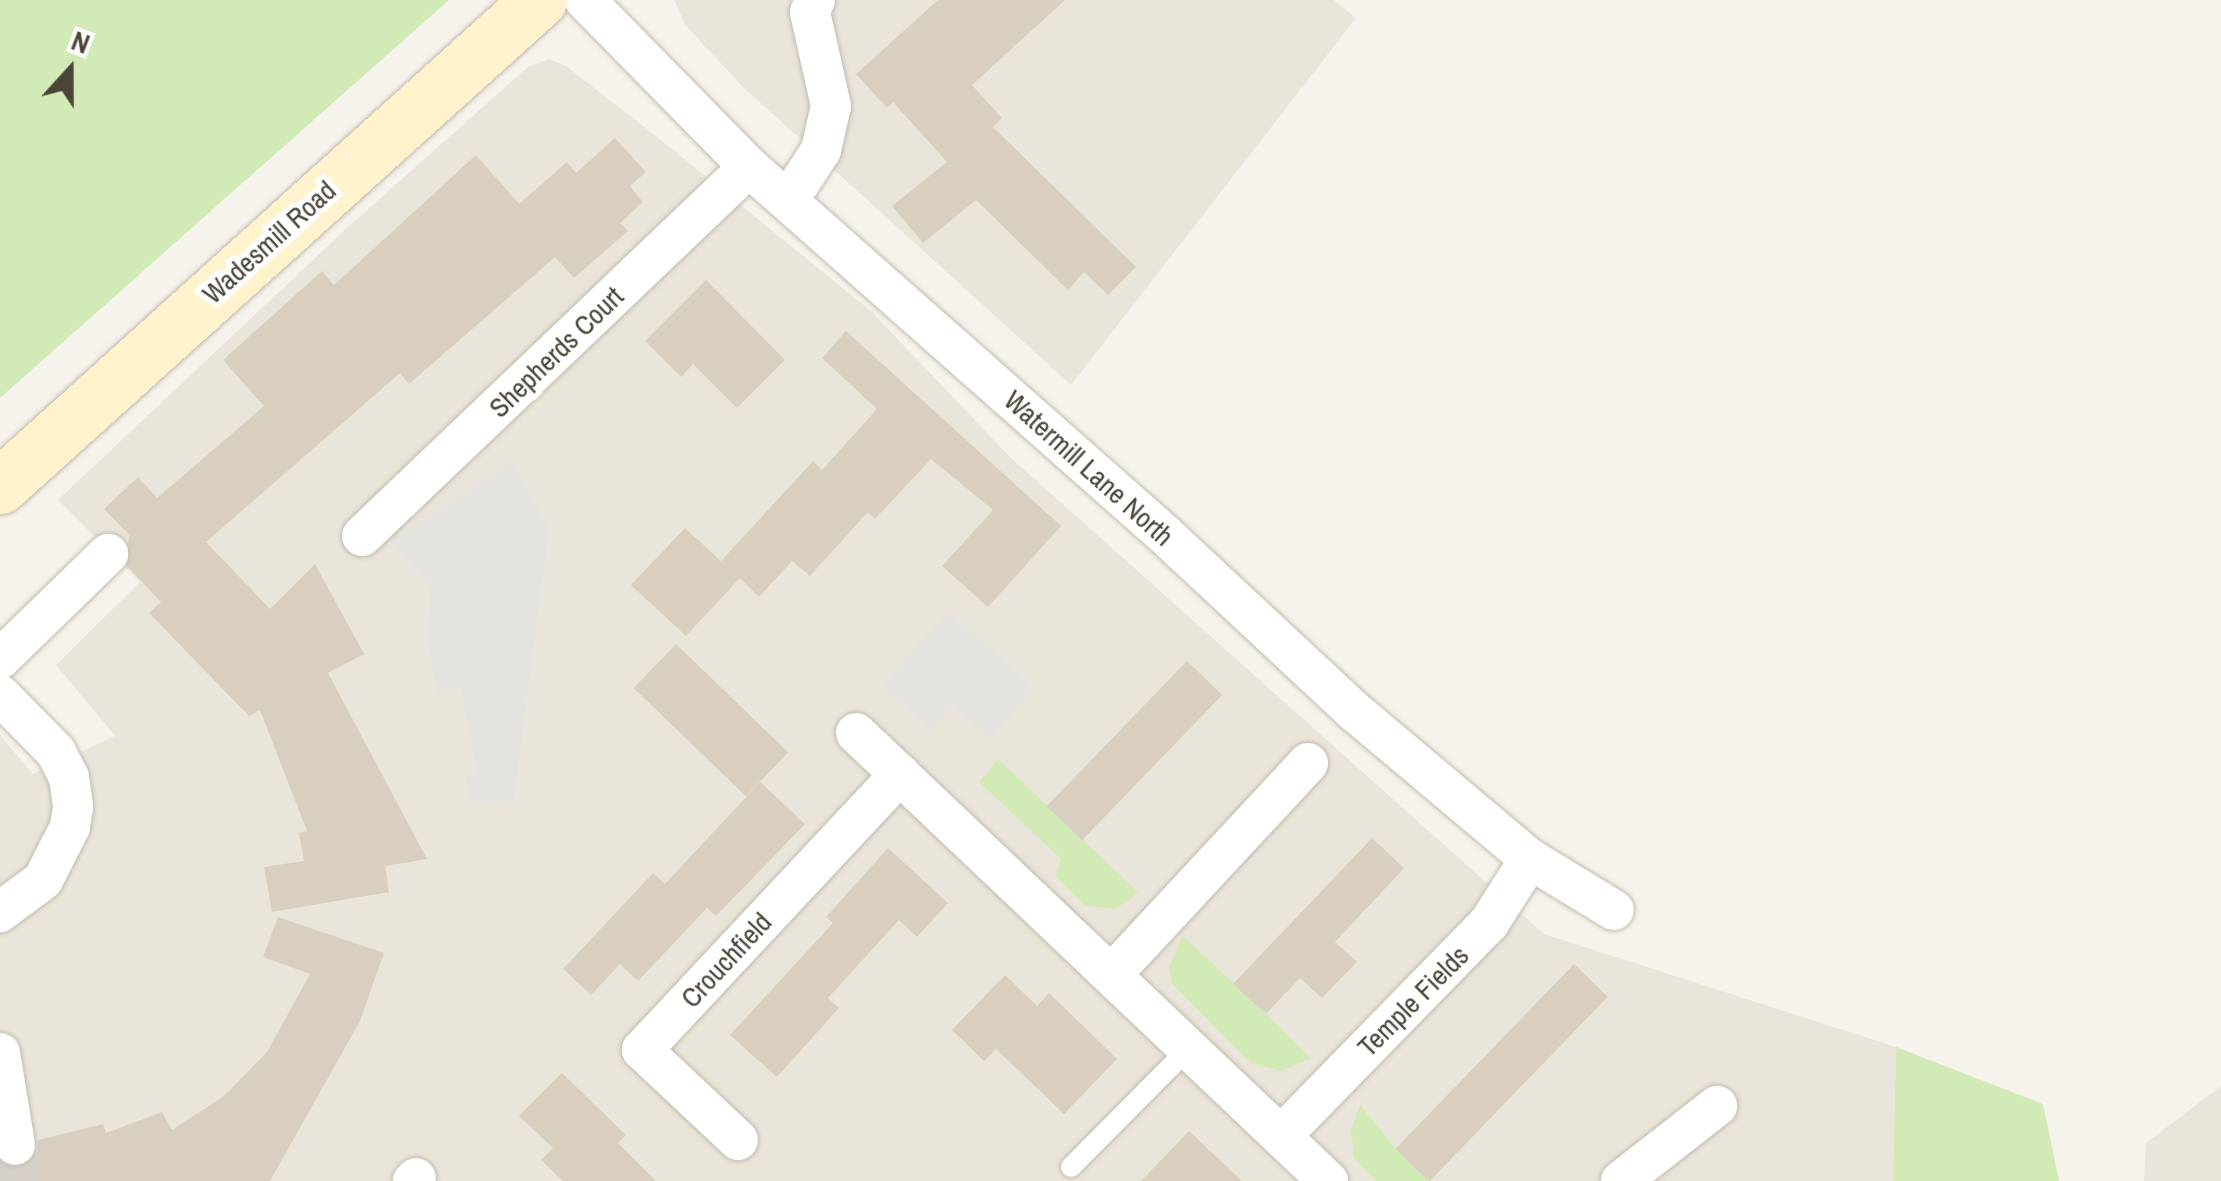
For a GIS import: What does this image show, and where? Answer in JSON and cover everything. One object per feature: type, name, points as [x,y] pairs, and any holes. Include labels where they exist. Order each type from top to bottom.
[{"type":"main road","name":"Wadesmill Road","points":[[0,486],[539,0]]},
{"type":"street","name":"Watermill Lane North","points":[[585,0],[749,167],[1164,534],[1354,711],[1530,859],[1614,910]]},
{"type":"street","points":[[788,201],[821,150],[831,106],[810,12],[815,0]]},
{"type":"street","name":"Shepherds Court","points":[[362,536],[749,167]]},
{"type":"street","points":[[0,660],[108,554]]},
{"type":"street","points":[[0,696],[56,752],[69,777],[73,807],[70,827],[43,880],[0,912]]},
{"type":"street","points":[[856,732],[1328,1181]]},
{"type":"street","points":[[1112,974],[1308,763]]},
{"type":"street","name":"Crouchfield","points":[[738,1140],[642,1050],[900,774]]},
{"type":"street","name":"Temple Fields","points":[[1282,1134],[1490,924],[1530,859]]},
{"type":"street","points":[[0,1052],[14,1145]]},
{"type":"street","points":[[1621,1181],[1717,1106]]},
{"type":"lane","points":[[1071,1167],[1188,1049]]},
{"type":"shaded area","points":[[674,0],[1334,0],[1356,18],[1071,385],[744,88],[686,26]]},
{"type":"shaded area","points":[[549,59],[566,66],[662,141],[872,312],[1011,458],[1544,934],[1896,1047],[1893,1181],[0,1181],[0,735],[33,774],[115,736],[56,665],[140,582],[58,500],[348,227],[528,67]]},
{"type":"shaded area","points":[[512,461],[549,528],[513,806],[468,802],[466,777],[477,774],[461,689],[437,696],[428,640],[431,587],[390,540]]},
{"type":"shaded area","points":[[948,611],[1035,688],[990,738],[953,706],[931,731],[881,686]]},
{"type":"shaded area","points":[[2221,1086],[2221,1181],[2144,1181],[2146,1143]]},
{"type":"green space","points":[[0,0],[449,0],[0,398]]},
{"type":"green space","points":[[998,759],[1139,893],[1115,909],[1085,905],[1055,876],[1061,859],[979,782]]},
{"type":"green space","points":[[1183,936],[1311,1058],[1282,1071],[1251,1063],[1172,984],[1169,967]]},
{"type":"green space","points":[[1896,1047],[2043,1104],[2059,1181],[1893,1181]]},
{"type":"green space","points":[[1360,1105],[1396,1149],[1431,1181],[1376,1181],[1354,1158],[1351,1130]]},
{"type":"building","points":[[938,0],[1065,0],[972,85],[1002,118],[993,127],[1136,267],[1108,295],[1084,272],[1068,290],[976,200],[923,243],[892,206],[947,162],[893,102],[887,108],[856,74]]},
{"type":"building","points":[[615,138],[646,172],[630,186],[643,202],[620,223],[628,231],[574,278],[555,257],[409,384],[400,373],[206,542],[270,609],[315,564],[364,654],[328,673],[427,859],[385,866],[389,892],[272,912],[264,867],[304,861],[299,833],[307,831],[260,710],[249,716],[149,613],[161,602],[127,566],[129,535],[104,509],[138,477],[157,498],[264,406],[223,360],[322,271],[334,285],[476,155],[519,204],[567,162],[576,173]]},
{"type":"building","points":[[706,280],[785,360],[737,408],[693,364],[681,377],[645,341]]},
{"type":"building","points":[[846,331],[1061,526],[988,607],[942,566],[993,510],[931,459],[875,519],[868,512],[810,576],[792,561],[759,597],[740,578],[686,636],[631,585],[685,528],[735,574],[721,561],[813,461],[822,470],[877,409],[822,358]]},
{"type":"building","points":[[676,644],[788,752],[746,796],[634,688]]},
{"type":"building","points":[[1187,661],[1222,695],[1082,840],[1047,806]]},
{"type":"building","points":[[760,782],[805,824],[716,916],[707,908],[638,981],[620,964],[591,995],[563,969],[653,873],[665,884]]},
{"type":"building","points":[[1372,838],[1404,868],[1335,942],[1357,962],[1322,998],[1300,978],[1266,1014],[1233,984]]},
{"type":"building","points":[[888,848],[948,903],[917,937],[899,920],[828,998],[839,1008],[777,1077],[730,1035],[833,923],[826,917]]},
{"type":"building","points":[[278,917],[384,953],[360,1021],[270,1181],[0,1181],[0,1163],[18,1168],[29,1164],[37,1154],[38,1140],[103,1124],[106,1133],[162,1112],[172,1130],[224,1096],[267,1052],[310,974],[263,957]]},
{"type":"building","points":[[1574,964],[1608,997],[1430,1181],[1395,1149]]},
{"type":"building","points":[[1005,975],[1037,1006],[1049,993],[1117,1059],[1064,1114],[996,1049],[984,1061],[952,1030]]},
{"type":"building","points":[[562,1073],[626,1135],[618,1143],[656,1181],[563,1181],[541,1160],[553,1148],[519,1116]]},
{"type":"building","points":[[1189,1131],[1242,1181],[1141,1181]]},
{"type":"tunnel","points":[[15,1145],[17,1181]]}]
